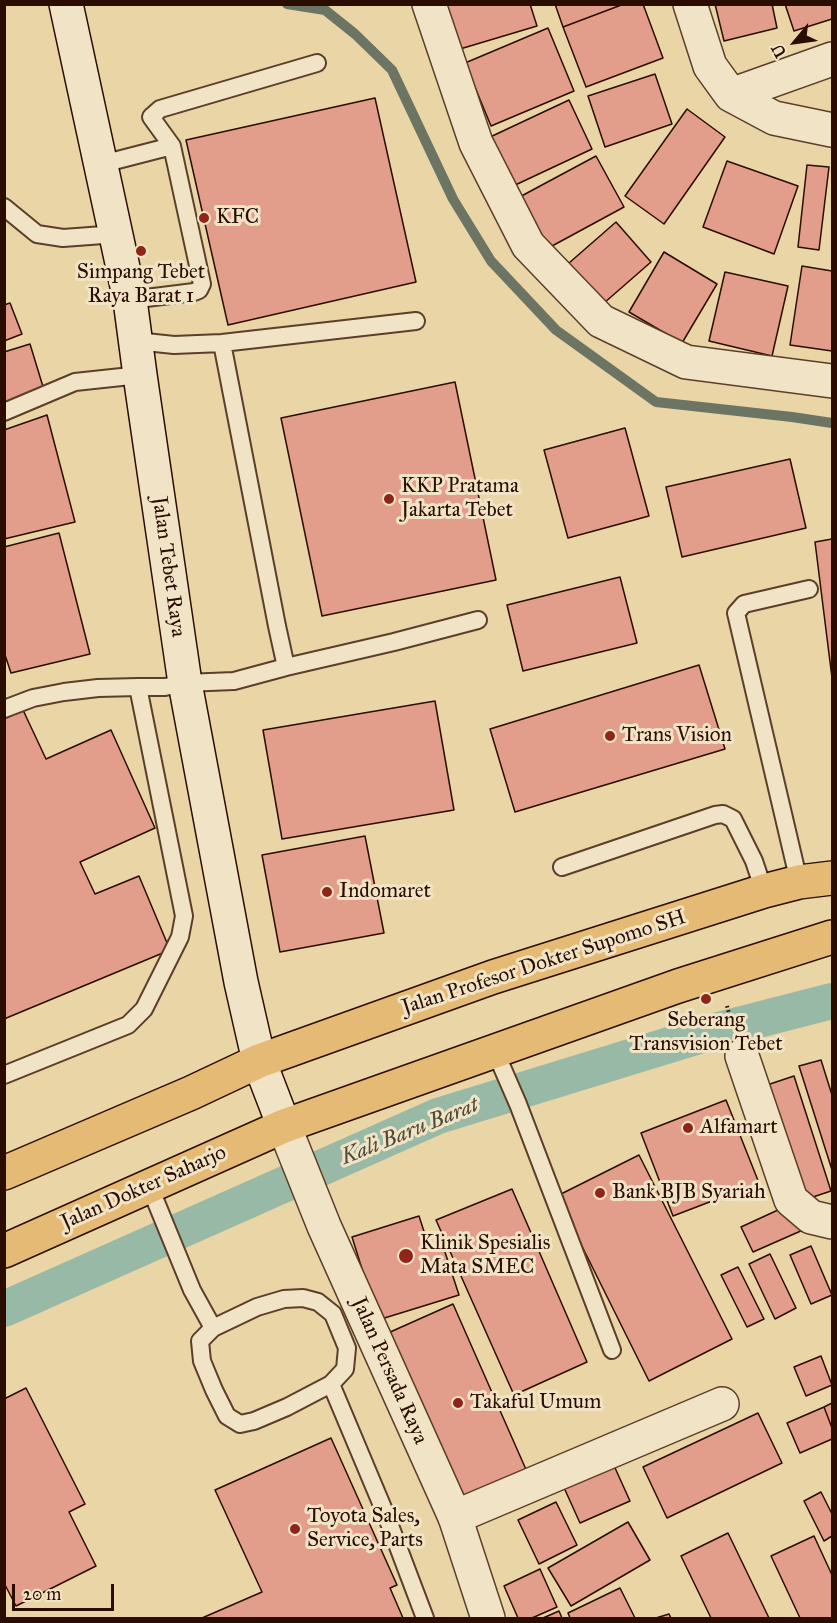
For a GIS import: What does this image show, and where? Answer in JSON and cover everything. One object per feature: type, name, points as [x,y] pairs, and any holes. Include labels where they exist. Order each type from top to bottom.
[{"type":"main road","name":"Jalan Profesor Dokter Supomo SH","points":[[259,1061],[494,976],[764,891],[799,882],[832,878]]},
{"type":"main road","points":[[288,1136],[495,1051],[678,986],[832,937]]},
{"type":"main road","points":[[4,1173],[191,1093],[259,1061]]},
{"type":"main road","name":"Jalan Dokter Saharjo","points":[[4,1251],[149,1185],[288,1136]]},
{"type":"street","name":"Jalan Tebet Raya","points":[[66,4],[130,300],[185,683],[241,982],[259,1061],[288,1136]]},
{"type":"street","points":[[429,4],[476,143],[528,245],[600,321],[686,362],[832,381]]},
{"type":"street","points":[[690,4],[710,66],[731,95],[774,118],[832,130]]},
{"type":"street","points":[[731,95],[832,59]]},
{"type":"street","points":[[742,1056],[791,1200],[811,1216],[832,1222]]},
{"type":"street","name":"Jalan Persada Raya","points":[[288,1136],[324,1226],[455,1516],[488,1618]]},
{"type":"street","points":[[455,1516],[723,1404]]},
{"type":"lane","points":[[130,300],[194,292],[200,290],[202,284],[172,146],[151,117],[160,109],[317,63]]},
{"type":"lane","points":[[102,164],[172,146]]},
{"type":"lane","points":[[4,207],[37,234],[63,238],[117,234]]},
{"type":"lane","points":[[136,341],[174,345],[222,343],[416,321]]},
{"type":"lane","points":[[222,343],[286,667]]},
{"type":"lane","points":[[4,412],[75,382],[140,375]]},
{"type":"lane","points":[[799,882],[736,613],[744,604],[808,589]]},
{"type":"lane","points":[[4,709],[33,698],[64,692],[234,681],[478,620]]},
{"type":"lane","points":[[4,1076],[128,1025],[144,1009],[180,937],[184,916],[138,687]]},
{"type":"lane","points":[[562,867],[723,814],[733,819],[754,861],[764,891]]},
{"type":"lane","points":[[495,1051],[518,1104],[612,1350]]},
{"type":"lane","points":[[149,1185],[192,1290],[213,1328]]},
{"type":"lane","points":[[303,1298],[318,1302],[333,1314],[347,1348],[345,1369],[331,1384],[254,1422],[240,1424],[227,1416],[202,1361],[200,1341],[213,1328],[257,1307],[284,1299],[303,1298]]},
{"type":"lane","points":[[331,1384],[386,1515],[425,1618]]},
{"type":"building","points":[[435,4],[530,4],[537,26],[450,52]]},
{"type":"building","points":[[555,4],[624,4],[563,27]]},
{"type":"building","points":[[624,4],[643,4],[663,58],[586,87],[563,27]]},
{"type":"building","points":[[715,4],[772,4],[777,28],[724,41]]},
{"type":"building","points":[[785,4],[832,4],[832,19],[794,31]]},
{"type":"building","points":[[548,28],[574,91],[491,126],[465,63]]},
{"type":"building","points":[[655,74],[672,124],[605,147],[588,96]]},
{"type":"building","points":[[375,98],[416,282],[228,325],[186,140]]},
{"type":"building","points":[[569,100],[592,149],[511,187],[488,138]]},
{"type":"building","points":[[687,109],[725,137],[664,224],[625,196]]},
{"type":"building","points":[[596,156],[624,207],[541,252],[514,200]]},
{"type":"building","points":[[727,161],[798,186],[774,254],[703,227]]},
{"type":"building","points":[[807,165],[829,167],[819,250],[798,247]]},
{"type":"building","points":[[616,222],[651,262],[596,310],[561,270]]},
{"type":"building","points":[[664,252],[717,284],[682,343],[629,312]]},
{"type":"building","points":[[802,266],[832,271],[832,351],[790,345]]},
{"type":"building","points":[[725,272],[788,286],[772,356],[709,341]]},
{"type":"building","points":[[10,303],[22,334],[4,341],[4,305]]},
{"type":"building","points":[[30,344],[44,390],[4,403],[4,352]]},
{"type":"building","name":"KKP Pratama Jakarta Tebet","points":[[455,382],[496,580],[322,616],[281,418]]},
{"type":"building","points":[[47,415],[75,522],[4,539],[4,430]]},
{"type":"building","points":[[625,428],[649,516],[568,538],[544,450]]},
{"type":"building","points":[[790,459],[806,528],[682,557],[666,487]]},
{"type":"building","points":[[59,533],[90,654],[11,673],[4,652],[4,547]]},
{"type":"building","points":[[832,539],[832,678],[815,542]]},
{"type":"building","points":[[620,577],[637,643],[523,671],[507,605]]},
{"type":"building","points":[[699,665],[725,749],[515,812],[490,729]]},
{"type":"building","points":[[435,701],[454,810],[282,839],[263,730]]},
{"type":"building","points":[[23,710],[46,759],[111,730],[155,828],[80,862],[95,894],[139,876],[170,950],[4,1019],[4,719]]},
{"type":"building","points":[[365,836],[384,933],[280,952],[262,855]]},
{"type":"building","points":[[821,1060],[832,1095],[832,1170],[799,1066]]},
{"type":"building","points":[[794,1076],[831,1191],[798,1202],[761,1087]]},
{"type":"building","points":[[726,1100],[759,1183],[673,1216],[641,1133]]},
{"type":"building","points":[[639,1155],[732,1339],[649,1381],[557,1196]]},
{"type":"building","points":[[512,1189],[587,1362],[514,1395],[436,1220]]},
{"type":"building","points":[[791,1204],[803,1230],[753,1252],[741,1227]]},
{"type":"building","points":[[419,1216],[430,1250],[443,1246],[459,1295],[378,1320],[352,1237]]},
{"type":"building","points":[[811,1246],[832,1295],[811,1304],[790,1255]]},
{"type":"building","points":[[770,1254],[796,1308],[775,1319],[749,1264]]},
{"type":"building","points":[[738,1267],[764,1319],[747,1327],[721,1275]]},
{"type":"building","name":"Takaful Umum","points":[[453,1304],[528,1474],[463,1503],[388,1333]]},
{"type":"building","points":[[821,1356],[832,1385],[806,1396],[794,1367]]},
{"type":"building","points":[[26,1388],[85,1504],[69,1512],[96,1566],[16,1606],[4,1583],[4,1399]]},
{"type":"building","points":[[832,1403],[832,1428],[824,1407]]},
{"type":"building","points":[[824,1407],[832,1428],[832,1439],[800,1453],[787,1423]]},
{"type":"building","points":[[758,1413],[782,1463],[667,1518],[643,1467]]},
{"type":"building","points":[[331,1438],[397,1585],[390,1588],[403,1618],[202,1618],[262,1592],[215,1490]]},
{"type":"building","points":[[611,1459],[630,1501],[580,1523],[561,1481]]},
{"type":"building","points":[[821,1492],[832,1514],[832,1536],[824,1541],[804,1501]]},
{"type":"building","points":[[556,1502],[577,1545],[539,1564],[518,1520]]},
{"type":"building","points":[[628,1522],[650,1560],[571,1606],[548,1568]]},
{"type":"building","points":[[728,1533],[769,1618],[711,1618],[681,1556]]},
{"type":"building","points":[[814,1536],[832,1575],[832,1618],[800,1618],[771,1556]]},
{"type":"building","points":[[540,1569],[557,1607],[532,1618],[518,1618],[504,1586]]},
{"type":"building","points":[[620,1588],[635,1618],[570,1618],[568,1613]]},
{"type":"building","points":[[559,1611],[562,1618],[543,1618]]},
{"type":"building","points":[[669,1614],[671,1618],[656,1618]]},
{"type":"waterway","points":[[287,4],[325,10],[355,34],[392,70],[453,199],[491,261],[556,330],[656,402],[832,423]]},
{"type":"waterway","name":"Kali Baru Barat","points":[[4,1309],[438,1116],[715,1031],[832,1001]]},
{"type":"place","name":"KFC","points":[[204,218]]},
{"type":"place","name":"Simpang Tebet Raya Barat 1","points":[[141,251]]},
{"type":"place","name":"KKP Pratama Jakarta Tebet","points":[[389,499]]},
{"type":"place","name":"Trans Vision","points":[[610,736]]},
{"type":"place","name":"Indomaret","points":[[327,892]]},
{"type":"place","name":"Seberang Transvision Tebet","points":[[706,999]]},
{"type":"place","name":"Alfamart","points":[[688,1128]]},
{"type":"place","name":"Bank BJB Syariah","points":[[600,1193]]},
{"type":"place","name":"Klinik Spesialis Mata SMEC","points":[[406,1256]]},
{"type":"place","name":"Takaful Umum","points":[[458,1403]]},
{"type":"place","name":"Toyota Sales, Service, Parts","points":[[295,1529]]}]
